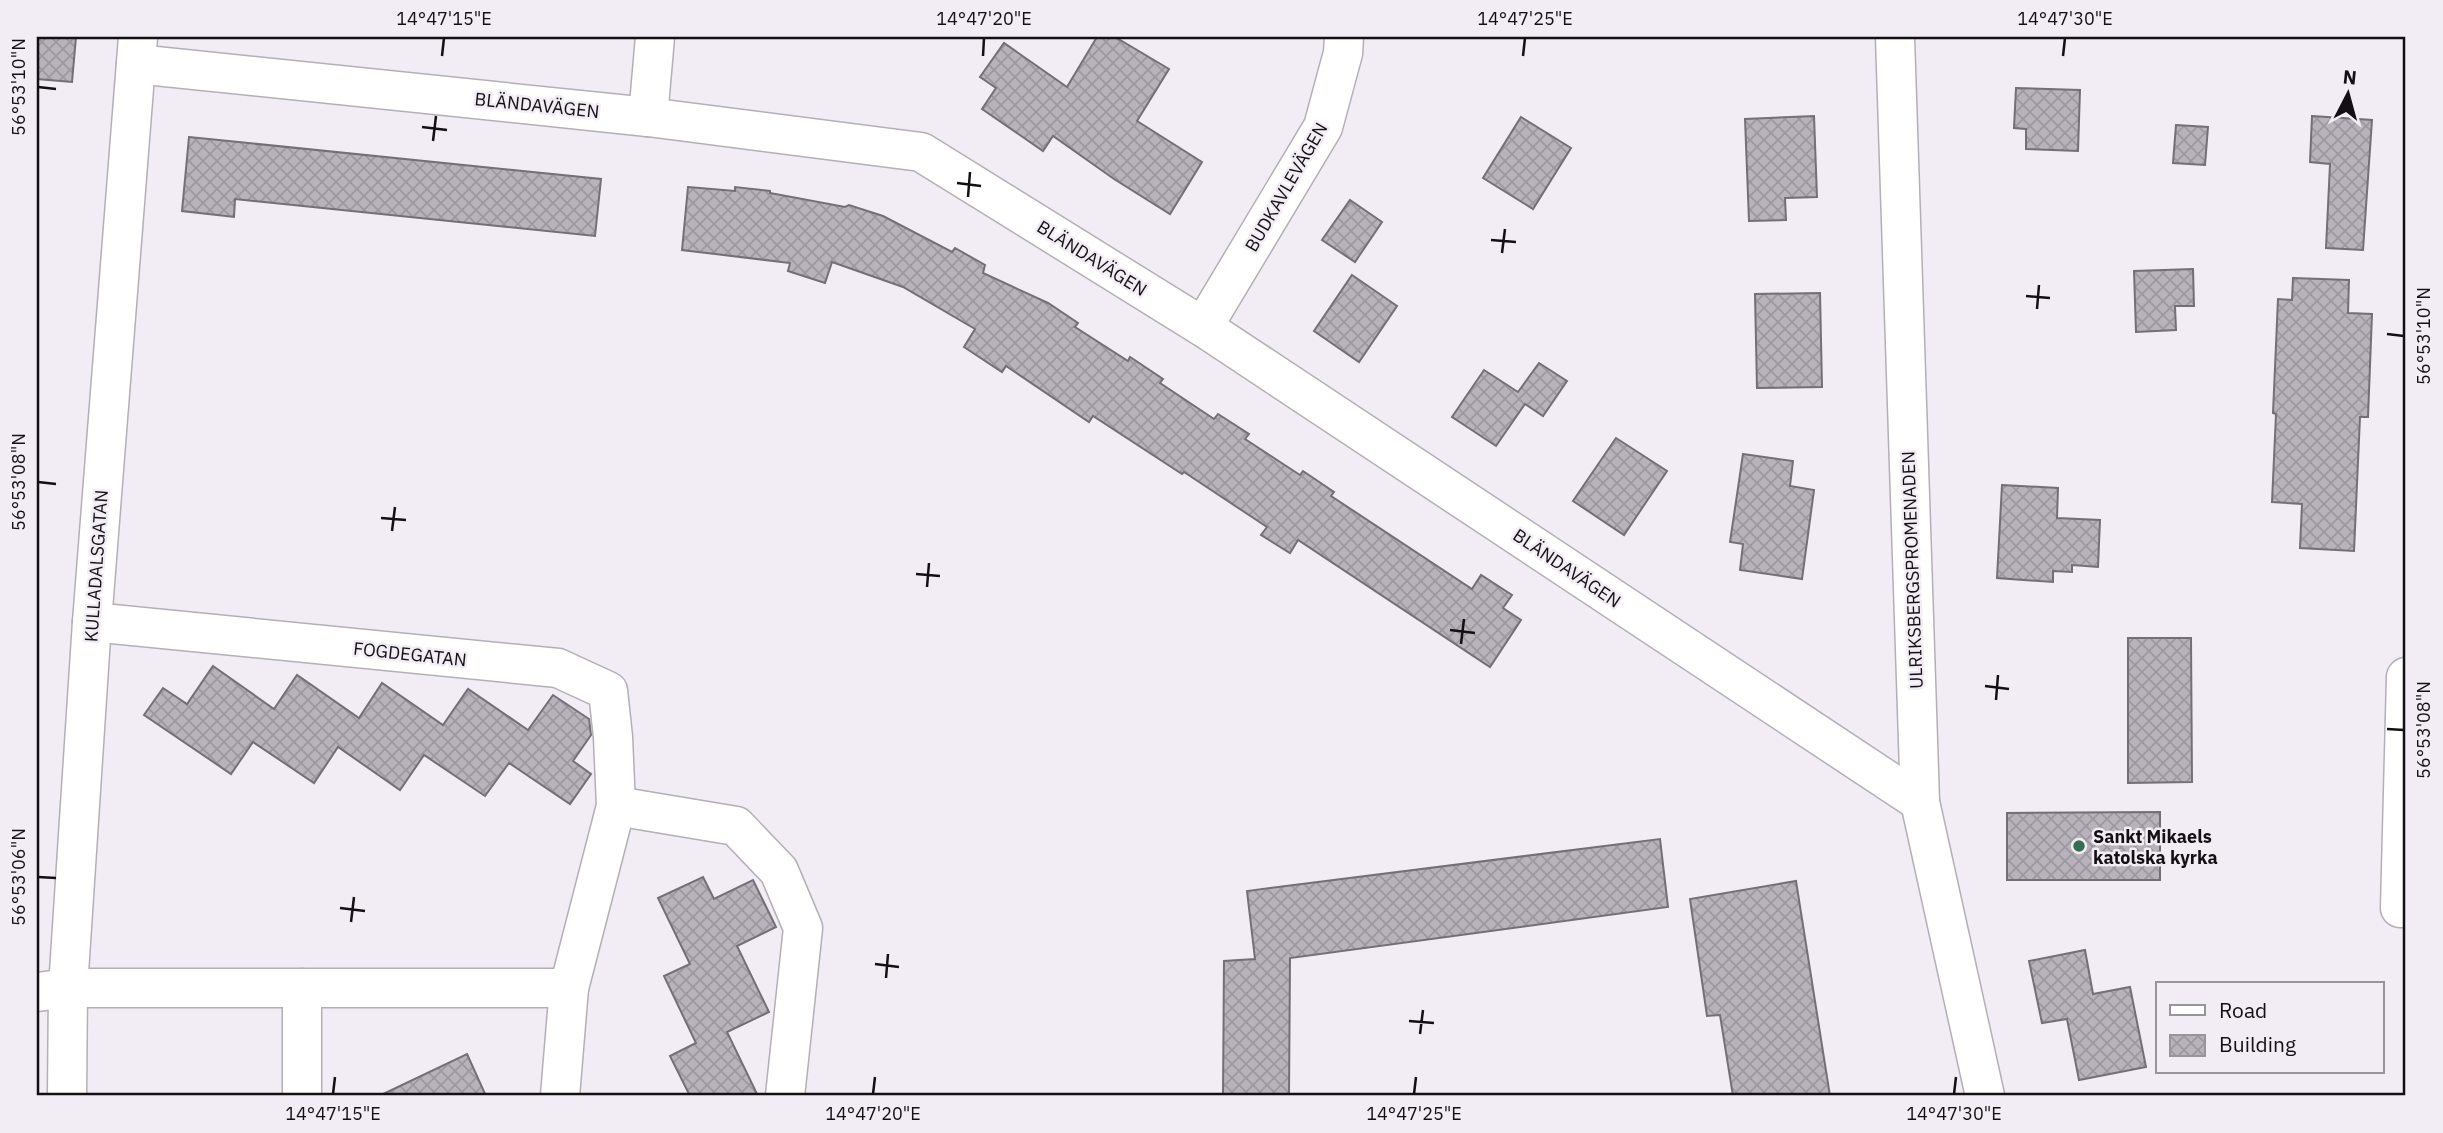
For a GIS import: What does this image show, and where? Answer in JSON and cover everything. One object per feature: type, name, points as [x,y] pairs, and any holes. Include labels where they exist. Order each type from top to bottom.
[{"type":"street","points":[[648,117],[655,37]]},
{"type":"street","name":"BUDKAVLEVÄGEN","points":[[1203,327],[1324,127],[1343,53],[1344,37]]},
{"type":"street","name":"ULRIKSBERGSPROMENADEN","points":[[1895,37],[1920,802],[1985,1096]]},
{"type":"street","name":"BLÄNDAVÄGEN","points":[[137,50],[921,152],[1203,327],[1920,802]]},
{"type":"street","name":"KULLADALSGATAN","points":[[67,1096],[52,990],[92,622],[137,50]]},
{"type":"street","name":"FOGDEGATAN","points":[[92,622],[558,668],[608,691],[616,806],[569,988],[560,1096]]},
{"type":"street","points":[[2406,677],[2400,908],[2406,908]]},
{"type":"street","points":[[616,806],[736,826],[779,870],[803,928],[785,1096]]},
{"type":"street","points":[[302,988],[302,1096]]},
{"type":"street","points":[[52,990],[569,988]]},
{"type":"building","points":[[37,37],[76,37],[72,82],[37,79]]},
{"type":"building","points":[[1097,37],[1115,37],[1169,69],[1137,121],[1202,162],[1170,214],[1053,136],[1043,151],[982,109],[996,88],[980,77],[1004,43],[1067,87]]},
{"type":"building","points":[[2016,88],[2080,90],[2078,151],[2026,149],[2026,129],[2014,128]]},
{"type":"building","points":[[1814,116],[1817,197],[1785,198],[1786,220],[1749,221],[1745,119]]},
{"type":"building","points":[[2312,116],[2372,120],[2363,250],[2326,248],[2330,164],[2310,162]]},
{"type":"building","points":[[1521,117],[1571,148],[1533,209],[1483,178]]},
{"type":"building","points":[[2176,125],[2208,127],[2205,165],[2173,163]]},
{"type":"building","points":[[189,137],[601,179],[595,236],[235,199],[234,217],[182,211]]},
{"type":"building","points":[[688,187],[735,191],[735,187],[770,191],[845,207],[849,205],[883,216],[952,252],[955,248],[985,265],[983,273],[1048,303],[1078,323],[1075,327],[1128,361],[1130,357],[1163,379],[1160,383],[1214,419],[1218,414],[1249,434],[1245,439],[1300,475],[1303,471],[1334,492],[1331,496],[1472,589],[1481,575],[1512,595],[1503,608],[1521,620],[1490,667],[1298,540],[1290,553],[1261,535],[1267,527],[1093,416],[1089,422],[1006,366],[1002,372],[964,347],[975,329],[903,287],[832,262],[825,283],[788,271],[790,263],[682,250]]},
{"type":"building","points":[[1350,200],[1382,222],[1355,262],[1322,240]]},
{"type":"building","points":[[2193,269],[2194,306],[2175,306],[2176,330],[2136,332],[2134,271]]},
{"type":"building","points":[[1352,275],[1397,306],[1359,362],[1314,331]]},
{"type":"building","points":[[2293,278],[2349,280],[2348,313],[2372,314],[2368,417],[2360,417],[2354,551],[2300,548],[2302,504],[2272,502],[2278,299],[2292,300]]},
{"type":"building","points":[[1820,293],[1822,387],[1757,388],[1755,294]]},
{"type":"building","points":[[1539,363],[1567,381],[1543,416],[1525,404],[1496,446],[1452,417],[1484,370],[1518,392]]},
{"type":"building","points":[[1616,438],[1667,471],[1624,535],[1573,501]]},
{"type":"building","points":[[1743,454],[1793,461],[1790,486],[1814,490],[1802,579],[1740,570],[1743,544],[1730,542]]},
{"type":"building","points":[[2002,485],[2058,488],[2057,518],[2100,520],[2098,567],[2072,565],[2072,572],[2053,571],[2053,582],[1997,578]]},
{"type":"building","points":[[2128,638],[2191,638],[2192,782],[2128,783]]},
{"type":"building","points":[[213,666],[274,709],[297,675],[359,718],[382,683],[443,725],[468,689],[528,730],[553,695],[589,719],[591,735],[573,761],[591,774],[570,804],[509,763],[485,796],[424,755],[400,790],[338,747],[314,783],[253,742],[231,774],[144,715],[163,688],[187,704]]},
{"type":"building","points":[[2160,812],[2160,880],[2007,880],[2007,813]]},
{"type":"building","points":[[1660,839],[1668,907],[1290,958],[1289,1096],[1223,1096],[1224,961],[1255,959],[1247,891]]},
{"type":"building","points":[[703,877],[714,899],[753,880],[776,927],[737,946],[769,1012],[727,1032],[758,1096],[690,1096],[670,1056],[696,1043],[664,976],[690,964],[658,898]]},
{"type":"building","points":[[1796,881],[1830,1096],[1733,1096],[1720,1015],[1707,1016],[1690,899]]},
{"type":"building","points":[[2085,950],[2093,994],[2130,987],[2146,1067],[2079,1080],[2067,1019],[2042,1023],[2029,961]]},
{"type":"building","points":[[467,1054],[486,1096],[379,1096]]},
{"type":"place","name":"Sankt Mikaels katolska kyrka","points":[[2079,846]]}]
